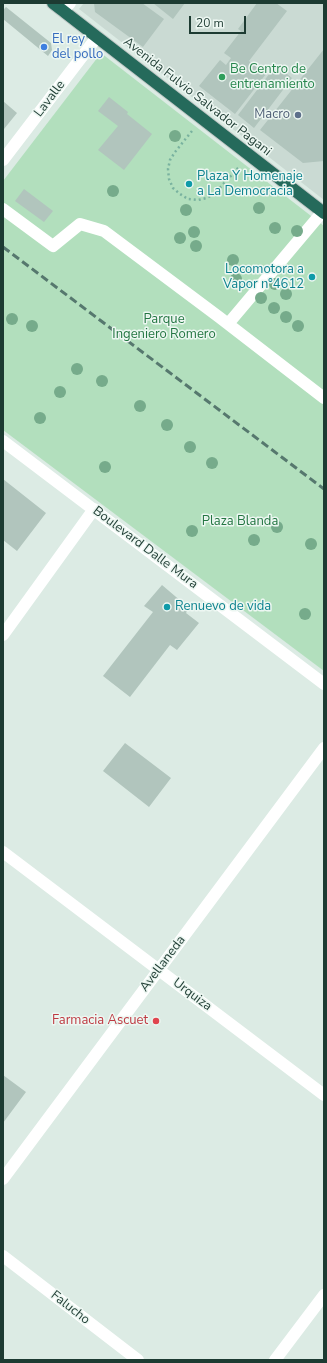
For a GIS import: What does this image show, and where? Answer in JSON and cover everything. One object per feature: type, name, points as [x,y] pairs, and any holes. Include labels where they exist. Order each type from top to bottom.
[{"type":"highway","name":"Avenida Fulvio Salvador Pagani","points":[[52,3],[67,7],[97,37],[202,119],[324,211]]},
{"type":"street","name":"Lavalle","points":[[3,160],[97,37]]},
{"type":"street","points":[[3,209],[53,246],[80,224],[104,231],[324,398]]},
{"type":"street","points":[[228,324],[324,211]]},
{"type":"street","name":"Boulevard Dalle Mura","points":[[3,441],[324,684]]},
{"type":"street","points":[[3,635],[94,509]]},
{"type":"street","name":"Avellaneda","points":[[3,1179],[324,748]]},
{"type":"street","name":"Urquiza","points":[[3,852],[324,1095]]},
{"type":"street","name":"Falucho","points":[[3,1256],[138,1360]]},
{"type":"street","points":[[275,1360],[324,1295]]},
{"type":"path","points":[[202,119],[170,160],[168,170],[169,179],[173,188],[180,194],[188,199],[198,200],[207,198],[215,193],[250,155]]},
{"type":"shaded area","points":[[84,3],[324,3],[324,200],[79,9]]},
{"type":"green space","name":"Parque Ingeniero Romero","points":[[101,53],[324,226],[324,671],[3,430],[3,181]]},
{"type":"building","points":[[94,3],[142,3],[164,19],[143,47],[95,12]]},
{"type":"building","points":[[153,3],[185,3],[173,19]]},
{"type":"building","points":[[257,3],[276,3],[287,11],[249,61],[266,74],[235,114],[199,86],[220,60],[226,65],[231,58],[224,53],[241,31],[238,29]]},
{"type":"building","points":[[6,7],[51,43],[52,50],[48,56],[3,19],[3,10]]},
{"type":"building","name":"Macro","points":[[324,49],[324,161],[303,163],[260,130]]},
{"type":"building","points":[[276,65],[292,78],[254,128],[238,115]]},
{"type":"building","points":[[109,97],[152,134],[124,170],[98,150],[118,126],[98,111]]},
{"type":"building","points":[[3,101],[17,113],[4,129],[3,127]]},
{"type":"building","points":[[24,189],[53,211],[44,222],[15,201]]},
{"type":"building","points":[[3,479],[46,513],[17,551],[3,540]]},
{"type":"building","points":[[162,585],[189,608],[186,613],[199,623],[177,650],[170,645],[130,697],[103,676],[153,612],[144,606]]},
{"type":"building","points":[[125,743],[171,778],[149,807],[103,771]]},
{"type":"building","points":[[3,1075],[26,1092],[3,1123]]},
{"type":"railway","points":[[3,247],[324,489]]},
{"type":"place","name":"El rey del pollo","points":[[44,47]]},
{"type":"place","name":"Be Centro de entrenamiento","points":[[222,77]]},
{"type":"place","name":"Macro","points":[[298,115]]},
{"type":"place","name":"Plaza Y Homenaje a La Democracia","points":[[189,184]]},
{"type":"place","name":"Locomotora a Vapor n°4612","points":[[312,277]]},
{"type":"place","name":"Renuevo de vida","points":[[167,607]]},
{"type":"place","name":"Farmacia Ascuet","points":[[156,1021]]},
{"type":"park label","name":"Plaza Blanda","points":[[240,522]]}]
